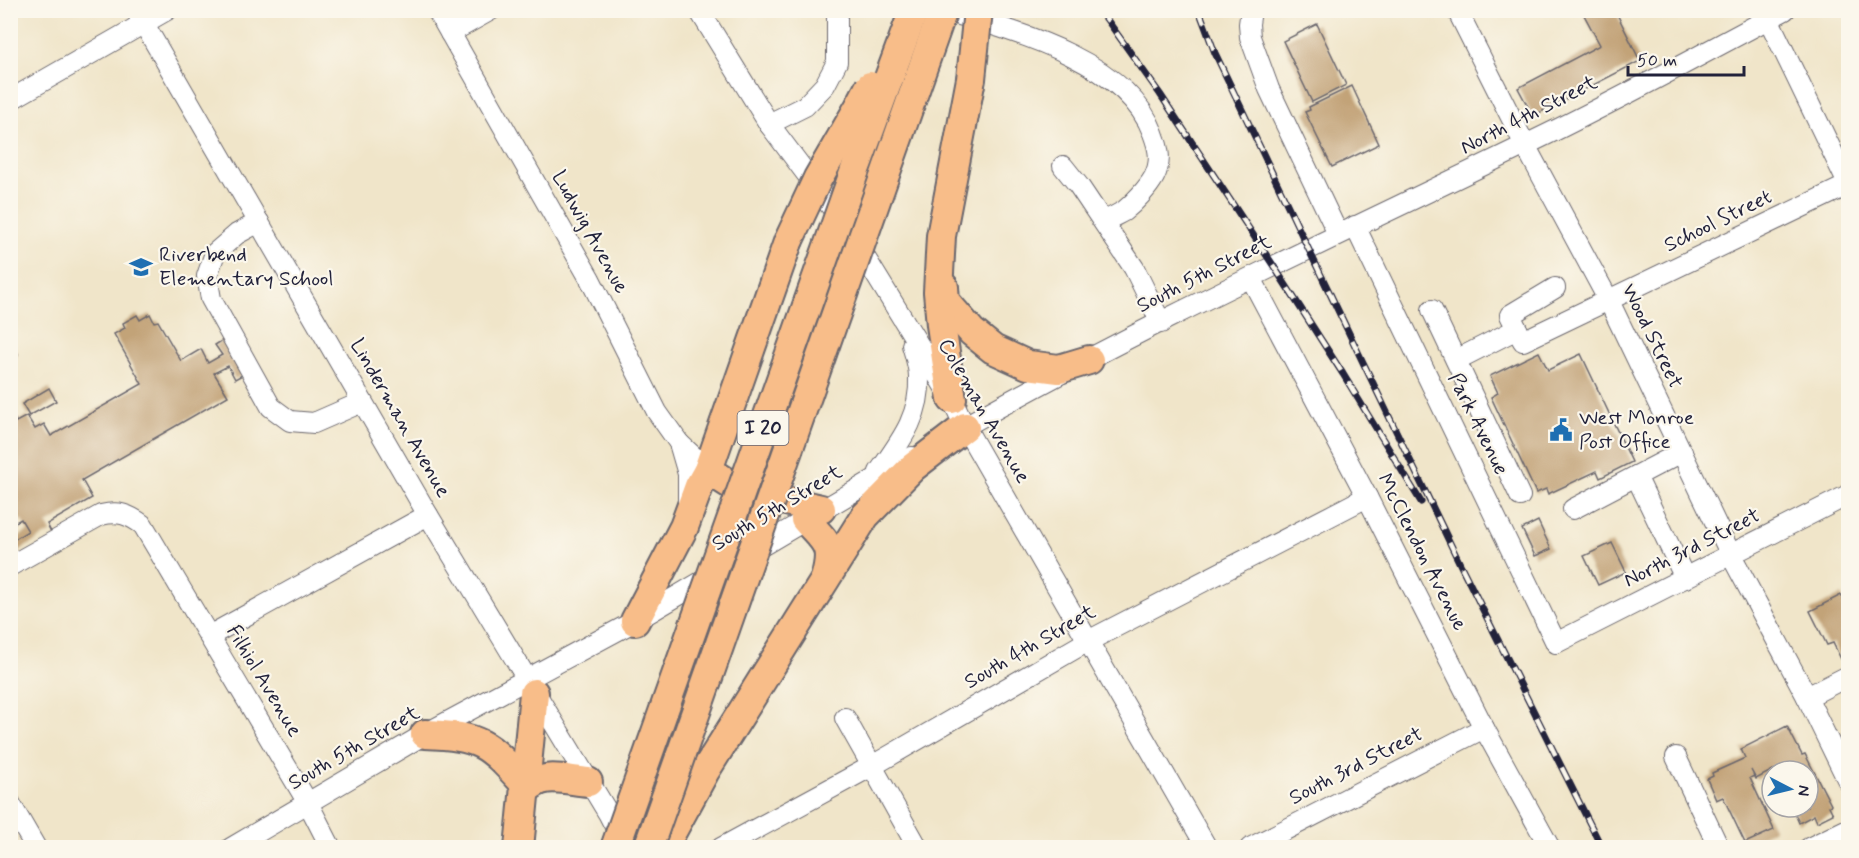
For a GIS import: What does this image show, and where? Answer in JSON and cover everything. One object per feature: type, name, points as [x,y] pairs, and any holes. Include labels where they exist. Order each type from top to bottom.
[{"type":"highway","points":[[636,621],[708,470],[788,242],[818,178],[859,107],[905,10]]},
{"type":"highway","name":"I 20","points":[[615,848],[855,170],[914,10]]},
{"type":"highway","name":"I 20","points":[[648,848],[943,10]]},
{"type":"highway","points":[[952,399],[938,292],[941,236],[971,79],[978,10]]},
{"type":"highway","points":[[941,236],[945,301],[972,332],[993,349],[1028,365],[1059,369],[1089,360]]},
{"type":"highway","points":[[663,848],[705,771],[866,516],[913,467],[965,426]]},
{"type":"highway","points":[[708,470],[741,491],[813,514],[828,549],[828,568],[825,579]]},
{"type":"highway","points":[[519,848],[525,788],[530,686]]},
{"type":"highway","points":[[425,734],[463,736],[485,745],[525,788]]},
{"type":"highway","points":[[525,788],[544,778],[588,782]]},
{"type":"street","points":[[10,100],[139,17],[167,10]]},
{"type":"street","name":"Ludwig Avenue","points":[[437,10],[590,279],[657,412],[679,443],[708,470]]},
{"type":"street","points":[[450,33],[491,10]]},
{"type":"street","name":"Coleman Avenue","points":[[699,10],[769,124],[847,228],[952,399],[965,426],[1207,848]]},
{"type":"street","points":[[769,124],[804,106],[825,85],[837,63],[837,10]]},
{"type":"street","points":[[943,10],[1021,34],[1056,48],[1112,80],[1132,98],[1150,124],[1160,151],[1160,163],[1154,178],[1144,190],[1124,210],[1104,222]]},
{"type":"street","name":"Park Avenue","points":[[1251,10],[1250,37],[1269,89],[1347,230],[1556,643]]},
{"type":"street","name":"Wood Street","points":[[1457,10],[1525,145],[1609,301],[1731,555],[1807,697],[1848,781]]},
{"type":"street","points":[[1772,14],[1848,184]]},
{"type":"street","name":"North 4th Street","points":[[1347,230],[1525,145],[1772,14]]},
{"type":"street","name":"Linderman Avenue","points":[[139,17],[428,515],[608,813],[626,848]]},
{"type":"street","points":[[1063,166],[1134,268],[1161,323]]},
{"type":"street","name":"School Street","points":[[1517,329],[1523,341],[1848,184]]},
{"type":"street","points":[[259,222],[237,234],[215,253],[207,276],[211,299],[270,406],[290,421],[314,423],[362,402]]},
{"type":"street","name":"South 5th Street","points":[[231,848],[425,734],[530,686],[813,514],[965,426],[1161,323],[1347,230]]},
{"type":"street","name":"McClendon Avenue","points":[[1251,278],[1367,497],[1485,728],[1550,848]]},
{"type":"street","points":[[1456,360],[1517,329],[1510,315],[1556,288]]},
{"type":"street","points":[[1432,310],[1520,496]]},
{"type":"street","points":[[874,478],[906,435],[916,405],[919,375],[908,327]]},
{"type":"street","points":[[679,443],[688,474],[689,514]]},
{"type":"street","points":[[1573,509],[1682,452]]},
{"type":"street","points":[[1636,476],[1685,578]]},
{"type":"street","name":"North 3rd Street","points":[[1556,643],[1848,495]]},
{"type":"street","name":"South 4th Street","points":[[721,848],[872,766],[1088,641],[1367,497]]},
{"type":"street","name":"Filhiol Avenue","points":[[10,566],[101,515],[115,512],[129,515],[143,525],[308,803],[331,848]]},
{"type":"street","points":[[209,636],[428,515]]},
{"type":"street","points":[[1807,697],[1848,676]]},
{"type":"street","points":[[844,718],[918,848]]},
{"type":"street","name":"South 3rd Street","points":[[1250,848],[1485,728]]},
{"type":"street","points":[[1676,757],[1719,848]]},
{"type":"street","points":[[10,803],[36,848]]},
{"type":"street","points":[[1809,848],[1848,830]]},
{"type":"building","points":[[1615,10],[1640,61],[1533,116],[1518,88],[1600,45],[1582,11]]},
{"type":"building","points":[[1317,24],[1346,85],[1312,102],[1283,41]]},
{"type":"building","points":[[1352,86],[1379,144],[1332,167],[1305,112],[1310,110],[1309,107]]},
{"type":"building","points":[[150,314],[154,322],[158,321],[181,361],[201,349],[208,363],[222,355],[215,345],[226,338],[246,373],[235,379],[228,366],[214,373],[228,396],[82,480],[92,498],[47,524],[51,532],[10,556],[10,542],[28,531],[21,519],[14,523],[13,519],[10,521],[10,416],[13,415],[16,422],[27,416],[35,429],[44,424],[51,436],[142,384],[114,334],[125,328],[123,323],[137,315],[140,320]]},
{"type":"building","points":[[10,341],[18,354],[10,358]]},
{"type":"building","name":"West Monroe Post Office","points":[[1539,352],[1548,370],[1581,354],[1632,462],[1600,478],[1597,471],[1548,494],[1546,489],[1536,493],[1491,397],[1498,393],[1490,376]]},
{"type":"building","points":[[49,388],[56,401],[29,416],[22,404]]},
{"type":"building","points":[[1538,521],[1551,549],[1535,556],[1522,529]]},
{"type":"building","points":[[1612,543],[1626,572],[1598,585],[1584,556]]},
{"type":"building","points":[[1841,595],[1848,610],[1848,655],[1841,659],[1833,643],[1827,645],[1810,611]]},
{"type":"building","points":[[1787,726],[1802,755],[1805,754],[1808,759],[1760,759],[1760,777],[1756,779],[1751,770],[1754,776],[1750,778],[1760,800],[1760,819],[1769,819],[1774,830],[1745,843],[1723,797],[1716,800],[1707,779],[1713,776],[1712,773],[1745,758],[1741,749]]},
{"type":"building","points":[[1820,783],[1833,814],[1817,822],[1816,819],[1820,819]]},
{"type":"railway","points":[[1100,10],[1160,94],[1273,265],[1421,502]]},
{"type":"railway","points":[[1199,10],[1215,53],[1308,248],[1461,566],[1602,848]]},
{"type":"place","name":"Riverbend Elementary School","points":[[141,267]]},
{"type":"place","name":"West Monroe Post Office","points":[[1561,430]]}]
